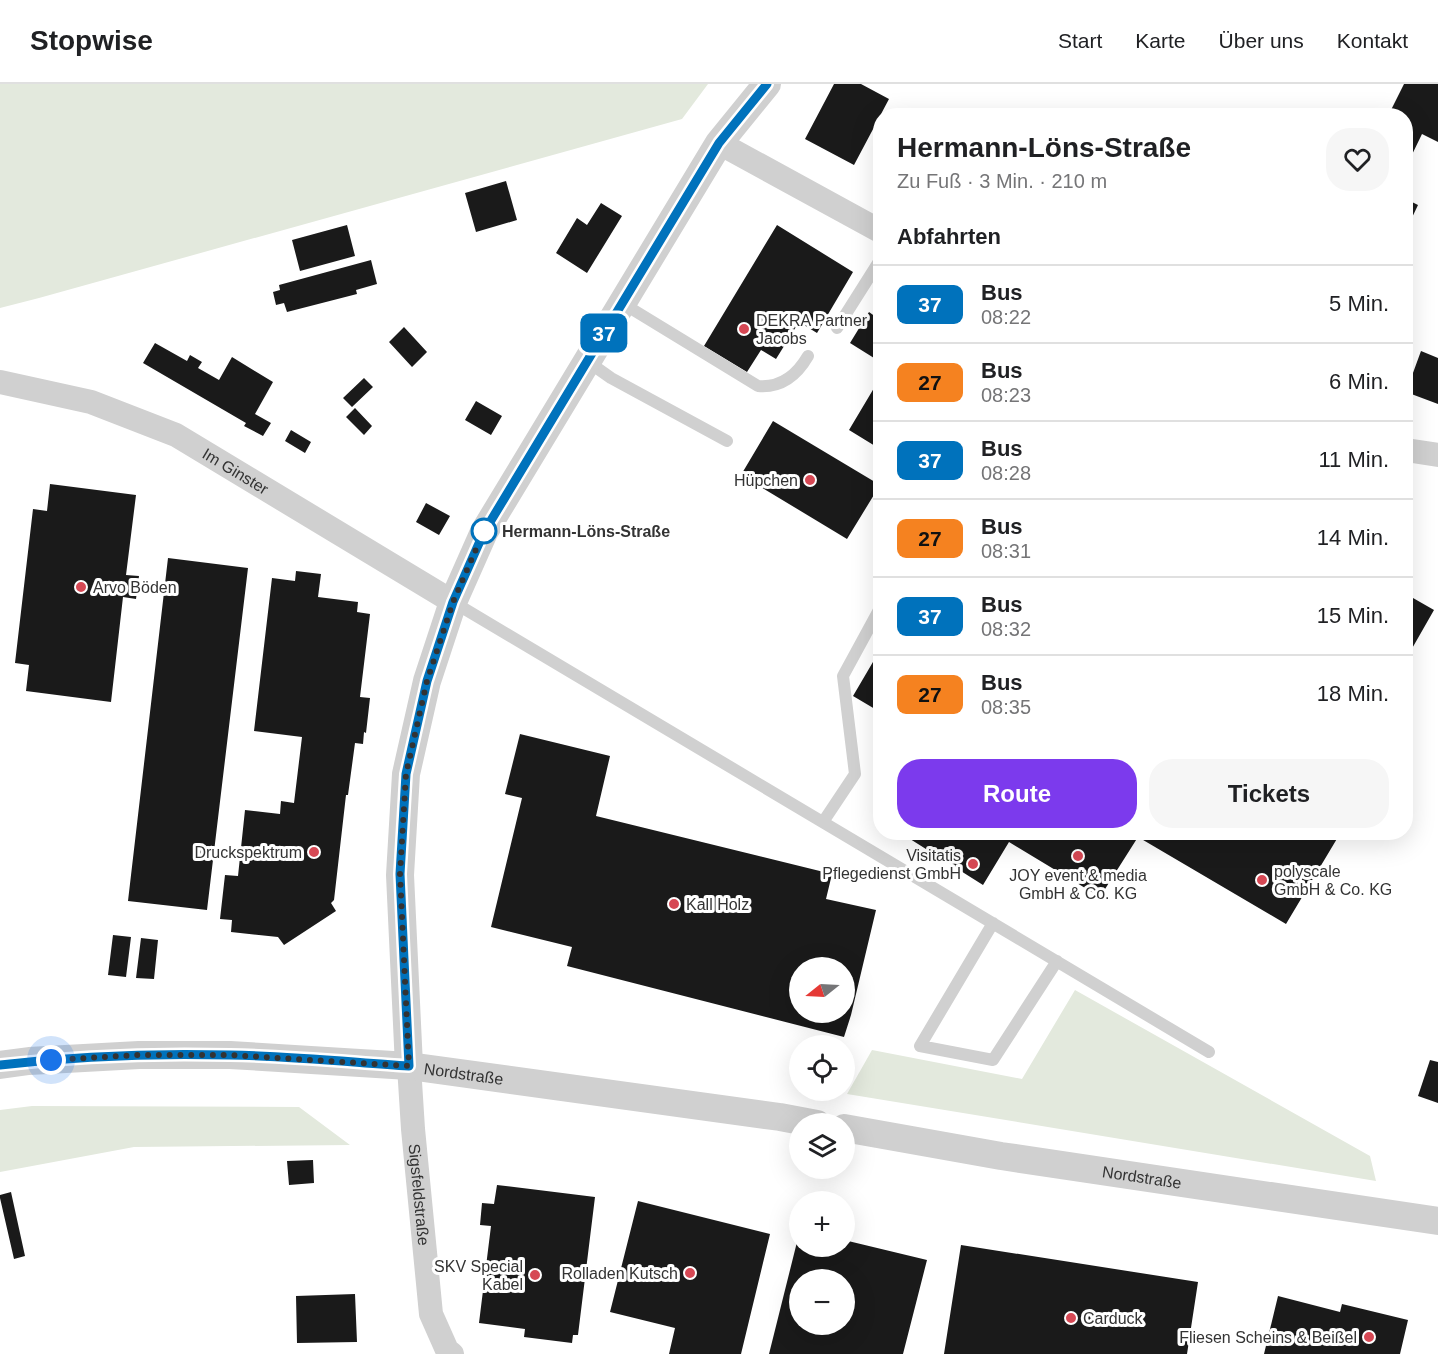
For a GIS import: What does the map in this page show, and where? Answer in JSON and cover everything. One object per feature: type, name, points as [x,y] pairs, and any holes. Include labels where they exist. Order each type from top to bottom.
[{"type":"street","points":[[409,1066],[400,874],[406,774],[427,681],[453,602],[484,532],[622,303],[719,143],[767,84]]},
{"type":"street","points":[[719,143],[873,227]]},
{"type":"street","name":"Im Ginster","points":[[0,382],[91,402],[176,435],[453,602]]},
{"type":"street","points":[[1413,451],[1438,455]]},
{"type":"street","name":"Nordstraße","points":[[0,1065],[29,1061],[139,1055],[230,1055],[409,1066],[789,1119]]},
{"type":"street","name":"Sigsfeldstraße","points":[[409,1066],[431,1314],[447,1350],[452,1354]]},
{"type":"street","name":"Nordstraße","points":[[855,1130],[1001,1155],[1438,1221]]},
{"type":"lane","points":[[837,328],[873,271]]},
{"type":"lane","points":[[622,303],[758,386],[781,384],[801,368],[808,356]]},
{"type":"lane","points":[[587,361],[611,378],[727,441]]},
{"type":"lane","points":[[453,602],[1209,1052]]},
{"type":"lane","points":[[823,822],[855,774],[843,676],[873,621]]},
{"type":"lane","points":[[993,923],[920,1046],[993,1060],[1057,961]]},
{"type":"shaded area","points":[[0,84],[708,84],[682,119],[0,308]]},
{"type":"shaded area","points":[[1075,990],[1370,1156],[1376,1181],[855,1095],[855,1080],[872,1050],[1022,1079]]},
{"type":"shaded area","points":[[32,1106],[299,1107],[350,1145],[134,1147],[0,1172],[0,1110]]},
{"type":"building","points":[[834,84],[861,84],[889,99],[884,108],[873,108],[873,129],[854,165],[805,139]]},
{"type":"building","points":[[1404,84],[1438,84],[1438,142],[1422,134],[1413,153],[1413,108],[1392,108]]},
{"type":"building","points":[[506,181],[517,220],[476,232],[465,193]]},
{"type":"building","points":[[1413,202],[1418,205],[1413,216]]},
{"type":"building","points":[[601,203],[622,216],[587,273],[556,253],[577,218],[587,225]]},
{"type":"building","points":[[347,225],[355,256],[300,271],[292,240]]},
{"type":"building","points":[[777,225],[853,272],[817,333],[799,322],[776,359],[761,350],[747,372],[704,346]]},
{"type":"building","points":[[371,260],[377,284],[356,290],[357,294],[287,312],[284,303],[276,305],[273,292],[280,290],[279,285]]},
{"type":"building","points":[[869,312],[873,315],[873,357],[850,343]]},
{"type":"building","points":[[404,327],[427,352],[412,367],[389,342]]},
{"type":"building","points":[[155,343],[187,361],[190,355],[202,362],[198,368],[219,380],[232,357],[273,382],[255,414],[271,423],[263,436],[244,426],[246,423],[143,363]]},
{"type":"building","points":[[1421,351],[1438,358],[1438,404],[1413,395],[1413,373]]},
{"type":"building","points":[[364,378],[373,387],[352,407],[343,398]]},
{"type":"building","points":[[873,390],[873,445],[849,430]]},
{"type":"building","points":[[476,401],[502,416],[491,435],[465,420]]},
{"type":"building","points":[[355,408],[372,426],[364,435],[346,417]]},
{"type":"building","name":"Hüpchen","points":[[773,421],[873,481],[873,496],[847,539],[741,475]]},
{"type":"building","points":[[291,430],[311,442],[305,453],[285,441]]},
{"type":"building","name":"Arvo Böden","points":[[50,484],[136,495],[126,575],[139,576],[136,599],[123,597],[111,702],[26,691],[29,665],[15,663],[33,509],[47,511]]},
{"type":"building","points":[[426,503],[450,516],[439,535],[416,522]]},
{"type":"building","points":[[168,558],[248,568],[207,910],[128,901]]},
{"type":"building","points":[[296,571],[321,574],[318,597],[358,602],[357,612],[370,614],[360,697],[370,698],[366,733],[364,732],[363,744],[355,743],[348,795],[346,795],[334,900],[331,903],[336,911],[284,945],[278,937],[231,932],[232,920],[220,919],[225,875],[238,876],[245,810],[280,814],[281,801],[294,803],[302,737],[254,731],[272,578],[295,581]]},
{"type":"building","points":[[1413,598],[1434,610],[1413,647]]},
{"type":"building","points":[[873,662],[873,708],[853,696]]},
{"type":"building","name":"Kall Holz","points":[[520,734],[610,756],[596,816],[832,874],[826,899],[876,910],[855,998],[855,957],[789,957],[789,1023],[567,966],[572,947],[491,927],[522,798],[505,794]]},
{"type":"building","points":[[912,840],[1136,840],[1100,897],[1009,842],[983,885]]},
{"type":"building","points":[[1143,840],[1336,840],[1286,924]]},
{"type":"building","points":[[113,935],[131,937],[126,977],[108,975]]},
{"type":"building","points":[[141,938],[158,940],[154,979],[136,978]]},
{"type":"building","name":"Kall Holz","points":[[789,1023],[848,1023],[845,1035]]},
{"type":"building","points":[[1430,1060],[1438,1062],[1438,1103],[1418,1096]]},
{"type":"building","points":[[313,1160],[314,1183],[289,1185],[287,1161]]},
{"type":"building","name":"SKV Special Kabel","points":[[497,1185],[595,1197],[578,1335],[573,1335],[572,1343],[524,1337],[525,1329],[479,1323],[491,1226],[480,1225],[482,1203],[494,1204]]},
{"type":"building","points":[[11,1192],[25,1256],[14,1259],[0,1198],[0,1195]]},
{"type":"building","name":"Rolladen Kutsch","points":[[638,1201],[770,1234],[741,1354],[669,1354],[675,1328],[610,1312]]},
{"type":"building","points":[[855,1243],[927,1260],[903,1354],[769,1354],[789,1274],[789,1335],[855,1335],[855,1269],[790,1269],[793,1257],[855,1257]]},
{"type":"building","name":"Carduck","points":[[961,1245],[1198,1282],[1187,1354],[944,1354]]},
{"type":"building","points":[[355,1294],[357,1342],[297,1343],[296,1296]]},
{"type":"building","points":[[1278,1296],[1340,1312],[1342,1304],[1408,1320],[1400,1354],[1264,1354]]},
{"type":"bus line","name":"37","points":[[0,1065],[29,1061],[139,1055],[230,1055],[409,1066],[400,874],[406,774],[427,681],[453,602],[484,532],[719,143],[767,84]]},
{"type":"place","name":"DEKRA Partner Jacobs","points":[[744,329]]},
{"type":"place","name":"Hüpchen","points":[[810,480]]},
{"type":"place","name":"Hermann-Löns-Straße","points":[[484,531]]},
{"type":"place","name":"Arvo Böden","points":[[81,587]]},
{"type":"place","name":"Druckspektrum","points":[[314,852]]},
{"type":"place","name":"JOY event & media GmbH & Co. KG","points":[[1078,856]]},
{"type":"place","name":"Visitatis Pflegedienst GmbH","points":[[973,864]]},
{"type":"place","name":"polyscale GmbH & Co. KG","points":[[1262,880]]},
{"type":"place","name":"Kall Holz","points":[[674,904]]},
{"type":"place","name":"Rolladen Kutsch","points":[[690,1273]]},
{"type":"place","name":"SKV Special Kabel","points":[[535,1275]]},
{"type":"place","name":"Carduck","points":[[1071,1318]]},
{"type":"place","name":"Fliesen Scheins & Beißel","points":[[1369,1337]]},
{"type":"route","points":[[51,1060],[139,1055],[230,1055],[409,1066],[400,874],[406,774],[427,681],[453,602],[484,531]]}]
